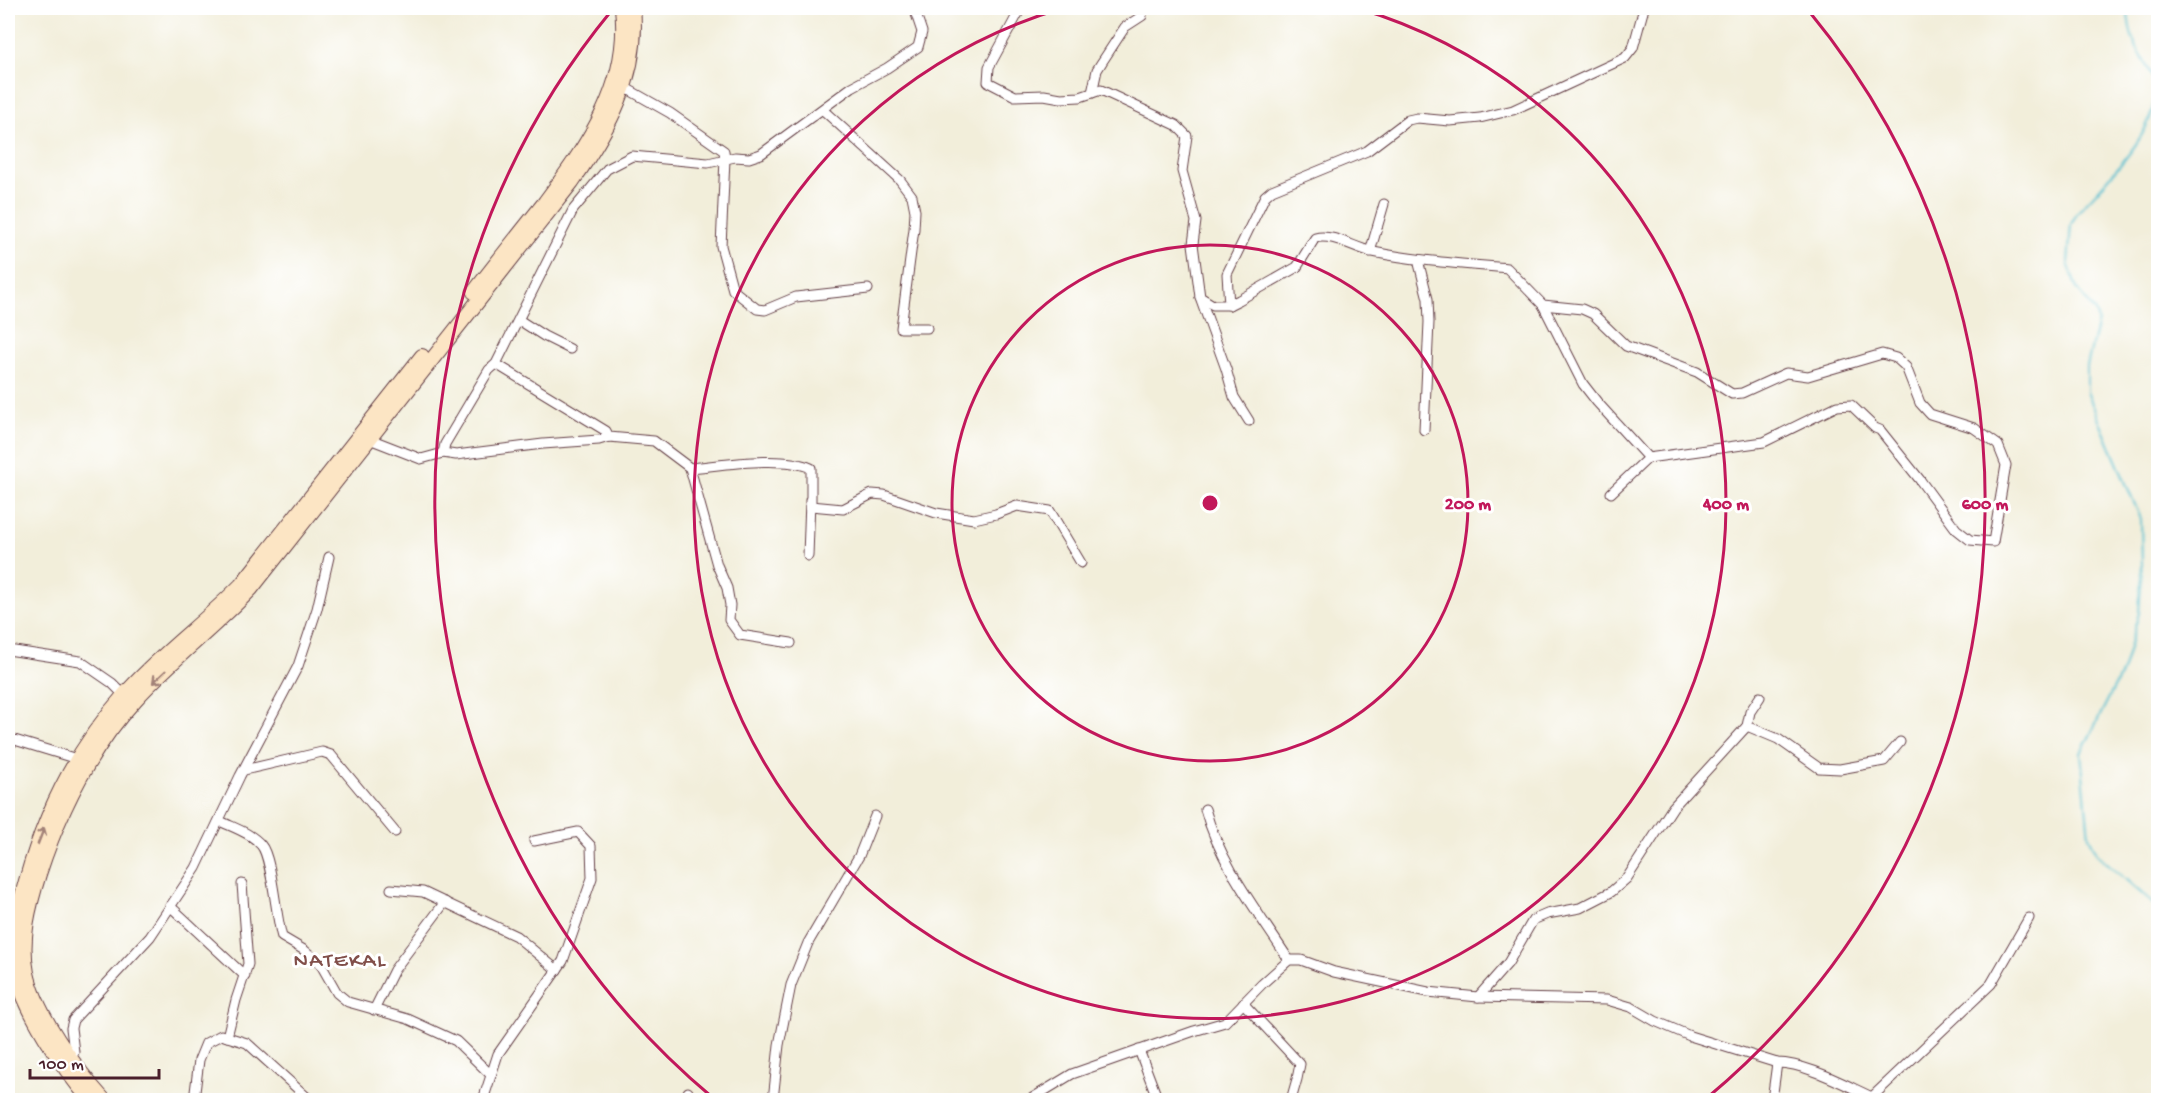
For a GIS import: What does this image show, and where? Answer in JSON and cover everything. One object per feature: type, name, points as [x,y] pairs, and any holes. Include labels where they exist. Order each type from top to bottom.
[{"type":"main road","points":[[104,1101],[67,1060],[27,1003],[15,966],[16,923],[37,844],[50,812],[77,759],[127,700],[251,590],[363,437],[579,157],[605,110],[615,82],[623,41],[622,8]]},
{"type":"main road","points":[[363,437],[572,182],[601,141],[618,108],[624,87],[632,51],[633,8]]},
{"type":"main road","points":[[90,1101],[33,993],[27,972],[25,936],[29,910],[40,872],[67,799],[127,700]]},
{"type":"street","points":[[443,453],[445,444],[489,370],[496,364],[573,210],[607,169],[632,156],[708,163],[735,157],[749,158],[760,154],[852,87],[887,68],[918,47],[922,32],[914,8]]},
{"type":"street","points":[[1021,8],[989,67],[988,82],[1015,96],[1080,97],[1101,90],[1176,125],[1187,136],[1182,171],[1196,221],[1193,244],[1200,297],[1234,397],[1249,421]]},
{"type":"street","points":[[1229,305],[1227,274],[1265,196],[1272,190],[1367,151],[1408,120],[1417,118],[1450,121],[1480,118],[1513,110],[1625,58],[1634,48],[1644,8]]},
{"type":"street","points":[[1092,93],[1096,70],[1125,27],[1142,16]]},
{"type":"street","points":[[624,87],[706,136],[724,151],[721,246],[733,290],[757,309],[765,310],[796,297],[868,289]]},
{"type":"street","points":[[823,110],[900,180],[912,196],[915,211],[914,229],[901,328],[927,328]]},
{"type":"street","points":[[1370,252],[1383,204]]},
{"type":"street","points":[[1200,297],[1213,305],[1229,305],[1297,267],[1315,238],[1323,236],[1370,252],[1418,260],[1507,268],[1543,305],[1583,384],[1648,458]]},
{"type":"street","points":[[1418,260],[1428,298],[1429,322],[1424,430]]},
{"type":"street","points":[[1543,305],[1582,309],[1593,314],[1626,346],[1697,372],[1732,394],[1742,393],[1786,373],[1808,376],[1882,354],[1896,358],[1906,367],[1920,403],[1930,414],[1974,428],[1998,445],[2006,465],[1993,542],[1970,540],[1956,529],[1880,430],[1851,405],[1837,406],[1764,442],[1648,458],[1611,493]]},
{"type":"street","points":[[519,320],[570,349]]},
{"type":"street","points":[[496,364],[606,431],[609,437]]},
{"type":"street","points":[[363,437],[422,459],[443,453],[456,454],[600,440],[609,437],[654,441],[690,468],[717,565],[727,588],[730,605],[729,620],[740,635],[791,643]]},
{"type":"street","points":[[690,468],[750,463],[800,463],[811,468],[808,556]]},
{"type":"street","points":[[811,506],[843,509],[872,494],[884,495],[936,513],[974,519],[1017,506],[1050,511],[1081,563]]},
{"type":"street","points":[[67,1060],[75,1047],[71,1028],[73,1020],[150,937],[196,868],[220,822],[298,666],[317,609],[329,557]]},
{"type":"street","points":[[8,650],[80,661],[96,670],[127,700]]},
{"type":"street","points":[[1478,997],[1508,963],[1533,920],[1547,914],[1580,908],[1611,892],[1628,878],[1673,807],[1747,726],[1750,712],[1760,697]]},
{"type":"street","points":[[1747,726],[1778,739],[1819,768],[1840,769],[1884,761],[1900,742]]},
{"type":"street","points":[[8,738],[77,759]]},
{"type":"street","points":[[244,770],[322,752],[331,755],[395,832]]},
{"type":"street","points":[[1205,808],[1210,826],[1226,861],[1288,960]]},
{"type":"street","points":[[773,1101],[779,1045],[791,985],[808,943],[859,856],[875,816]]},
{"type":"street","points":[[220,822],[246,832],[263,846],[282,937],[320,963],[337,993],[348,1002],[408,1019],[456,1041],[491,1075]]},
{"type":"street","points":[[483,1101],[498,1054],[563,961],[592,878],[591,846],[578,832],[534,841]]},
{"type":"street","points":[[227,1037],[248,964],[242,884]]},
{"type":"street","points":[[391,889],[423,892],[516,936],[556,970]]},
{"type":"street","points":[[374,1010],[394,970],[445,902]]},
{"type":"street","points":[[170,906],[245,976]]},
{"type":"street","points":[[1029,1101],[1072,1074],[1225,1022],[1288,960],[1301,960],[1334,972],[1428,992],[1478,997],[1607,1000],[1631,1007],[1655,1021],[1690,1036],[1821,1074],[1874,1099],[1991,984],[2030,918]]},
{"type":"street","points":[[1244,1003],[1300,1064],[1291,1101]]},
{"type":"street","points":[[194,1101],[199,1060],[206,1043],[221,1035],[247,1043],[310,1101]]},
{"type":"street","points":[[1138,1050],[1158,1101]]},
{"type":"street","points":[[1772,1101],[1777,1063]]},
{"type":"waterway","points":[[2127,8],[2133,39],[2153,80],[2155,98],[2151,116],[2130,152],[2077,213],[2071,224],[2068,263],[2076,287],[2095,312],[2098,321],[2087,366],[2087,392],[2141,519],[2142,566],[2139,613],[2122,672],[2081,753],[2089,837],[2098,855],[2158,908]]},
{"type":"district","name":"NATEKAL","points":[[340,962]]}]
